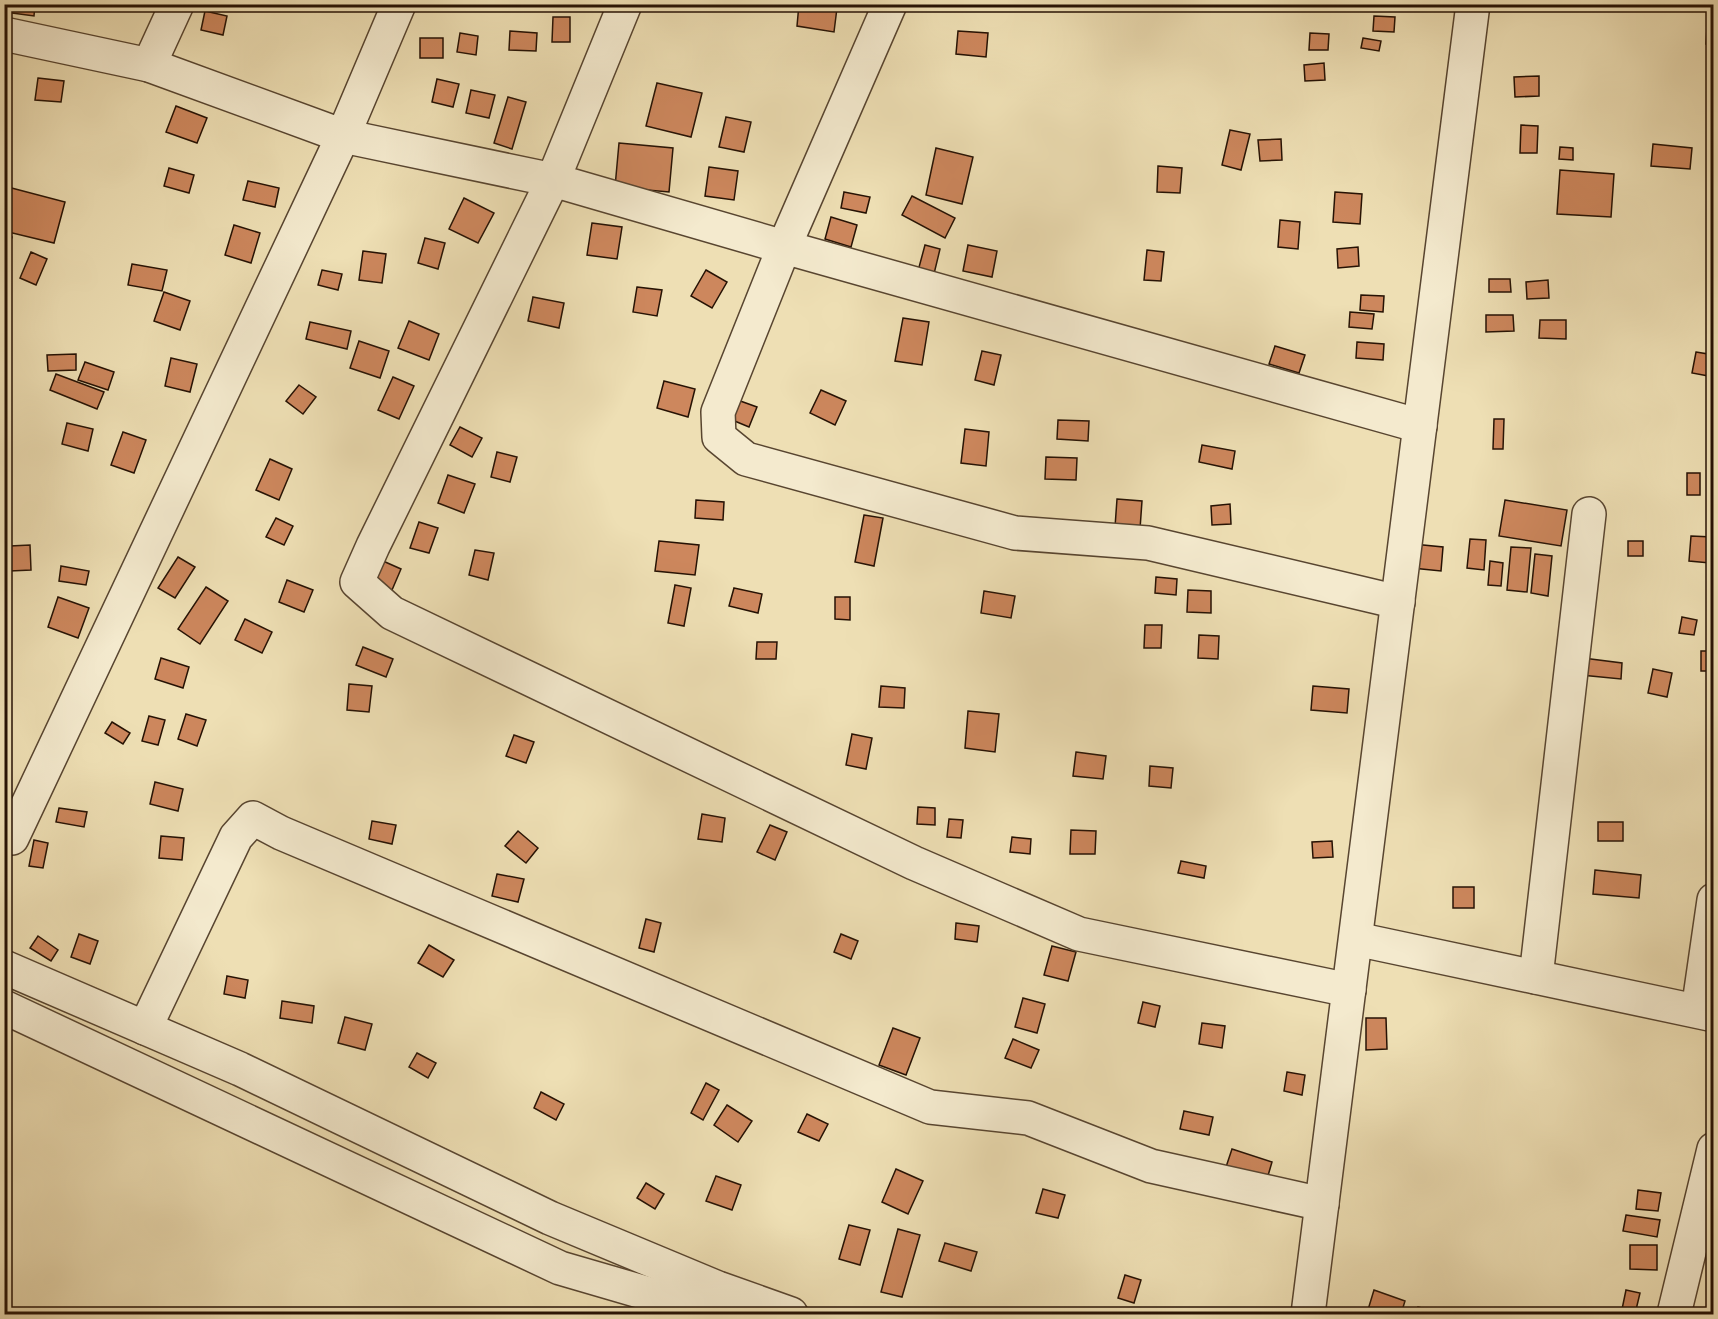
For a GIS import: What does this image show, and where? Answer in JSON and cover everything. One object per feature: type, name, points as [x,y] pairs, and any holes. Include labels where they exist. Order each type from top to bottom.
[{"type":"street","points":[[149,64],[177,4]]},
{"type":"street","points":[[12,838],[343,136],[399,4]]},
{"type":"street","points":[[625,4],[553,180],[357,582],[392,613],[914,863],[1080,934],[1349,990]]},
{"type":"street","points":[[890,4],[784,247],[718,412],[719,437],[746,459],[1015,533],[1148,543],[1398,602]]},
{"type":"street","points":[[1308,1314],[1473,4]]},
{"type":"street","points":[[4,34],[149,64],[343,136],[553,180],[1420,426]]},
{"type":"street","points":[[1536,977],[1589,514]]},
{"type":"street","points":[[145,1028],[236,837],[253,818],[281,832],[930,1107],[1028,1118],[1151,1166],[1322,1204]]},
{"type":"street","points":[[1356,939],[1706,1013],[1713,900]]},
{"type":"street","points":[[4,967],[240,1069],[550,1218],[718,1288],[791,1314]]},
{"type":"street","points":[[4,1007],[560,1268],[718,1314]]},
{"type":"street","points":[[1674,1314],[1713,1149]]},
{"type":"building","points":[[6,4],[35,4],[34,16],[5,12]]},
{"type":"building","points":[[799,4],[837,8],[834,32],[797,26]]},
{"type":"building","points":[[205,11],[227,16],[223,35],[201,30]]},
{"type":"building","points":[[1374,16],[1395,17],[1394,32],[1373,31]]},
{"type":"building","points":[[553,17],[570,17],[570,42],[552,42]]},
{"type":"building","points":[[1707,27],[1714,28],[1714,44],[1706,44]]},
{"type":"building","points":[[510,31],[537,33],[536,51],[509,50]]},
{"type":"building","points":[[958,31],[988,33],[986,57],[956,54]]},
{"type":"building","points":[[460,33],[478,36],[476,55],[457,52]]},
{"type":"building","points":[[1310,33],[1329,34],[1328,50],[1309,50]]},
{"type":"building","points":[[420,38],[443,38],[443,58],[420,58]]},
{"type":"building","points":[[1363,38],[1381,41],[1379,51],[1361,48]]},
{"type":"building","points":[[1324,63],[1325,80],[1305,81],[1304,65]]},
{"type":"building","points":[[1539,76],[1539,96],[1515,97],[1514,77]]},
{"type":"building","points":[[38,78],[64,81],[61,102],[35,100]]},
{"type":"building","points":[[437,79],[459,84],[453,107],[432,102]]},
{"type":"building","points":[[657,83],[702,93],[691,137],[646,126]]},
{"type":"building","points":[[471,90],[495,95],[489,118],[466,113]]},
{"type":"building","points":[[508,97],[526,102],[512,149],[494,143]]},
{"type":"building","points":[[176,106],[207,118],[197,143],[166,132]]},
{"type":"building","points":[[726,117],[751,122],[744,152],[719,147]]},
{"type":"building","points":[[1521,125],[1538,126],[1537,153],[1520,153]]},
{"type":"building","points":[[1230,130],[1250,134],[1241,170],[1222,165]]},
{"type":"building","points":[[1281,139],[1282,160],[1260,161],[1258,140]]},
{"type":"building","points":[[619,143],[673,148],[669,192],[615,187]]},
{"type":"building","points":[[1653,144],[1692,148],[1690,169],[1651,166]]},
{"type":"building","points":[[1560,147],[1573,148],[1573,160],[1559,159]]},
{"type":"building","points":[[936,148],[973,157],[962,204],[926,195]]},
{"type":"building","points":[[1158,166],[1182,168],[1180,193],[1157,192]]},
{"type":"building","points":[[709,167],[738,171],[734,200],[705,196]]},
{"type":"building","points":[[169,168],[194,175],[189,193],[164,186]]},
{"type":"building","points":[[1560,170],[1614,174],[1611,217],[1557,214]]},
{"type":"building","points":[[248,181],[279,188],[275,207],[243,200]]},
{"type":"building","points":[[4,186],[65,202],[54,243],[4,231]]},
{"type":"building","points":[[844,192],[870,197],[866,213],[841,208]]},
{"type":"building","points":[[1335,192],[1362,194],[1360,224],[1333,222]]},
{"type":"building","points":[[912,196],[955,218],[945,238],[902,215]]},
{"type":"building","points":[[464,198],[494,213],[478,243],[449,229]]},
{"type":"building","points":[[831,217],[857,225],[851,247],[825,239]]},
{"type":"building","points":[[1280,220],[1300,222],[1298,249],[1278,247]]},
{"type":"building","points":[[592,223],[622,227],[617,259],[587,255]]},
{"type":"building","points":[[234,225],[260,233],[251,263],[225,255]]},
{"type":"building","points":[[4,235],[12,237],[4,263]]},
{"type":"building","points":[[425,238],[445,243],[438,269],[418,263]]},
{"type":"building","points":[[925,245],[940,249],[934,274],[918,271]]},
{"type":"building","points":[[968,245],[997,251],[992,277],[963,271]]},
{"type":"building","points":[[1358,247],[1359,266],[1338,268],[1337,249]]},
{"type":"building","points":[[1147,250],[1164,252],[1161,281],[1144,280]]},
{"type":"building","points":[[363,251],[386,254],[382,283],[359,280]]},
{"type":"building","points":[[31,252],[47,259],[36,285],[20,278]]},
{"type":"building","points":[[132,264],[167,270],[162,291],[128,285]]},
{"type":"building","points":[[322,270],[342,274],[338,290],[318,285]]},
{"type":"building","points":[[706,270],[727,282],[712,308],[691,296]]},
{"type":"building","points":[[1489,279],[1510,279],[1511,292],[1489,292]]},
{"type":"building","points":[[1548,280],[1549,298],[1527,299],[1526,282]]},
{"type":"building","points":[[637,287],[662,290],[657,316],[633,312]]},
{"type":"building","points":[[164,292],[190,301],[180,330],[154,321]]},
{"type":"building","points":[[1361,295],[1384,296],[1383,312],[1360,310]]},
{"type":"building","points":[[533,297],[564,303],[559,328],[528,321]]},
{"type":"building","points":[[1350,312],[1374,314],[1372,329],[1349,327]]},
{"type":"building","points":[[1486,315],[1513,315],[1514,331],[1486,332]]},
{"type":"building","points":[[903,318],[929,322],[922,365],[895,361]]},
{"type":"building","points":[[1540,320],[1566,320],[1566,339],[1539,338]]},
{"type":"building","points":[[409,321],[439,334],[429,360],[398,348]]},
{"type":"building","points":[[310,322],[351,331],[347,349],[306,339]]},
{"type":"building","points":[[359,341],[389,351],[380,378],[350,368]]},
{"type":"building","points":[[1357,342],[1384,344],[1383,360],[1356,358]]},
{"type":"building","points":[[1275,346],[1305,355],[1299,373],[1269,364]]},
{"type":"building","points":[[982,351],[1001,355],[994,385],[975,380]]},
{"type":"building","points":[[1696,352],[1714,355],[1714,377],[1692,373]]},
{"type":"building","points":[[76,354],[76,370],[48,371],[47,355]]},
{"type":"building","points":[[171,358],[197,364],[190,392],[165,386]]},
{"type":"building","points":[[85,362],[114,372],[108,390],[78,380]]},
{"type":"building","points":[[56,374],[104,392],[97,409],[50,390]]},
{"type":"building","points":[[393,377],[414,386],[399,419],[378,410]]},
{"type":"building","points":[[664,381],[695,389],[688,417],[657,408]]},
{"type":"building","points":[[299,385],[316,397],[303,414],[286,401]]},
{"type":"building","points":[[821,390],[846,401],[835,425],[810,413]]},
{"type":"building","points":[[732,398],[757,407],[749,427],[725,417]]},
{"type":"building","points":[[1494,419],[1504,419],[1503,449],[1493,449]]},
{"type":"building","points":[[1058,420],[1089,421],[1088,441],[1057,439]]},
{"type":"building","points":[[67,423],[93,429],[88,451],[62,444]]},
{"type":"building","points":[[460,427],[482,438],[472,457],[450,445]]},
{"type":"building","points":[[965,429],[989,432],[986,466],[961,463]]},
{"type":"building","points":[[123,432],[146,440],[134,473],[111,465]]},
{"type":"building","points":[[1202,445],[1235,451],[1232,469],[1199,462]]},
{"type":"building","points":[[497,452],[517,457],[510,482],[491,477]]},
{"type":"building","points":[[1046,457],[1077,458],[1076,480],[1045,479]]},
{"type":"building","points":[[270,459],[292,469],[279,500],[256,490]]},
{"type":"building","points":[[1687,473],[1700,473],[1700,495],[1687,495]]},
{"type":"building","points":[[448,475],[475,484],[464,513],[438,503]]},
{"type":"building","points":[[1117,499],[1142,501],[1140,529],[1115,527]]},
{"type":"building","points":[[696,500],[724,502],[723,520],[695,518]]},
{"type":"building","points":[[1505,500],[1567,510],[1561,546],[1499,536]]},
{"type":"building","points":[[1230,504],[1231,524],[1212,525],[1211,506]]},
{"type":"building","points":[[864,515],[883,518],[874,566],[855,562]]},
{"type":"building","points":[[276,518],[293,526],[284,545],[266,537]]},
{"type":"building","points":[[419,522],[438,528],[429,553],[410,548]]},
{"type":"building","points":[[1691,536],[1712,537],[1710,563],[1689,561]]},
{"type":"building","points":[[1470,539],[1486,540],[1484,570],[1467,568]]},
{"type":"building","points":[[659,541],[699,545],[695,575],[655,571]]},
{"type":"building","points":[[1628,541],[1643,541],[1643,556],[1628,556]]},
{"type":"building","points":[[1413,544],[1443,547],[1441,571],[1412,568]]},
{"type":"building","points":[[30,545],[31,570],[10,571],[10,546]]},
{"type":"building","points":[[1511,547],[1531,548],[1527,592],[1507,590]]},
{"type":"building","points":[[475,550],[494,553],[488,580],[469,575]]},
{"type":"building","points":[[1535,554],[1552,556],[1548,596],[1531,593]]},
{"type":"building","points":[[178,557],[195,567],[175,598],[158,588]]},
{"type":"building","points":[[383,561],[401,569],[392,590],[374,582]]},
{"type":"building","points":[[1490,561],[1503,563],[1501,586],[1488,585]]},
{"type":"building","points":[[61,566],[89,571],[86,585],[59,581]]},
{"type":"building","points":[[1156,577],[1177,579],[1176,595],[1155,593]]},
{"type":"building","points":[[287,580],[313,590],[304,612],[279,602]]},
{"type":"building","points":[[675,585],[691,588],[684,626],[668,623]]},
{"type":"building","points":[[206,587],[228,601],[200,644],[178,629]]},
{"type":"building","points":[[734,588],[762,594],[758,613],[729,606]]},
{"type":"building","points":[[1188,590],[1211,591],[1211,613],[1187,612]]},
{"type":"building","points":[[984,591],[1015,596],[1011,618],[981,613]]},
{"type":"building","points":[[58,597],[89,608],[78,638],[48,627]]},
{"type":"building","points":[[835,597],[850,597],[850,620],[835,619]]},
{"type":"building","points":[[1682,617],[1697,620],[1694,635],[1679,633]]},
{"type":"building","points":[[245,619],[272,632],[262,653],[235,640]]},
{"type":"building","points":[[1145,625],[1162,625],[1161,648],[1144,648]]},
{"type":"building","points":[[1199,635],[1219,636],[1218,659],[1198,658]]},
{"type":"building","points":[[757,642],[777,642],[776,659],[756,659]]},
{"type":"building","points":[[363,647],[393,659],[386,677],[356,665]]},
{"type":"building","points":[[1701,651],[1714,651],[1714,671],[1701,671]]},
{"type":"building","points":[[161,658],[189,667],[183,688],[155,679]]},
{"type":"building","points":[[1583,658],[1622,663],[1621,679],[1581,675]]},
{"type":"building","points":[[1653,669],[1672,673],[1667,697],[1648,693]]},
{"type":"building","points":[[349,684],[372,686],[369,712],[347,710]]},
{"type":"building","points":[[881,686],[905,688],[904,708],[879,707]]},
{"type":"building","points":[[1313,686],[1349,689],[1347,713],[1311,710]]},
{"type":"building","points":[[968,711],[999,714],[995,752],[965,748]]},
{"type":"building","points":[[186,714],[206,720],[197,746],[178,739]]},
{"type":"building","points":[[149,716],[165,720],[158,745],[142,741]]},
{"type":"building","points":[[112,722],[130,733],[123,744],[105,733]]},
{"type":"building","points":[[852,734],[872,738],[866,769],[846,765]]},
{"type":"building","points":[[514,735],[534,742],[526,763],[506,756]]},
{"type":"building","points":[[1076,752],[1106,756],[1103,779],[1073,776]]},
{"type":"building","points":[[1150,766],[1173,768],[1171,788],[1149,786]]},
{"type":"building","points":[[155,782],[183,789],[178,811],[150,804]]},
{"type":"building","points":[[918,807],[935,808],[935,825],[917,824]]},
{"type":"building","points":[[59,808],[87,812],[84,827],[56,822]]},
{"type":"building","points":[[702,814],[725,818],[722,842],[698,839]]},
{"type":"building","points":[[949,819],[963,820],[961,838],[947,837]]},
{"type":"building","points":[[372,821],[396,825],[392,844],[369,839]]},
{"type":"building","points":[[1598,822],[1623,822],[1623,841],[1598,841]]},
{"type":"building","points":[[770,825],[787,832],[775,860],[757,852]]},
{"type":"building","points":[[1071,830],[1096,831],[1095,854],[1070,854]]},
{"type":"building","points":[[518,831],[538,848],[526,863],[505,846]]},
{"type":"building","points":[[161,836],[184,838],[182,860],[159,858]]},
{"type":"building","points":[[1012,837],[1031,839],[1030,854],[1010,852]]},
{"type":"building","points":[[34,840],[48,843],[43,868],[29,866]]},
{"type":"building","points":[[1332,841],[1333,857],[1313,858],[1312,842]]},
{"type":"building","points":[[1181,861],[1206,866],[1204,878],[1178,873]]},
{"type":"building","points":[[1595,870],[1641,875],[1639,898],[1593,894]]},
{"type":"building","points":[[497,874],[524,879],[518,902],[492,896]]},
{"type":"building","points":[[1453,887],[1474,887],[1474,908],[1453,908]]},
{"type":"building","points":[[646,919],[661,923],[654,952],[639,948]]},
{"type":"building","points":[[956,923],[979,926],[977,942],[955,939]]},
{"type":"building","points":[[79,934],[98,941],[90,964],[71,957]]},
{"type":"building","points":[[841,934],[858,941],[851,959],[834,952]]},
{"type":"building","points":[[38,936],[58,950],[51,961],[30,948]]},
{"type":"building","points":[[429,945],[454,960],[443,977],[418,963]]},
{"type":"building","points":[[1052,946],[1076,952],[1068,981],[1044,975]]},
{"type":"building","points":[[227,976],[248,980],[245,998],[224,994]]},
{"type":"building","points":[[1023,998],[1045,1004],[1037,1033],[1015,1027]]},
{"type":"building","points":[[282,1001],[314,1006],[312,1023],[280,1018]]},
{"type":"building","points":[[1143,1002],[1160,1006],[1155,1027],[1138,1023]]},
{"type":"building","points":[[345,1017],[372,1024],[365,1050],[338,1043]]},
{"type":"building","points":[[1366,1018],[1386,1018],[1387,1049],[1366,1050]]},
{"type":"building","points":[[1202,1023],[1225,1026],[1222,1048],[1199,1044]]},
{"type":"building","points":[[893,1028],[920,1038],[906,1075],[879,1065]]},
{"type":"building","points":[[1013,1039],[1039,1050],[1031,1068],[1005,1058]]},
{"type":"building","points":[[417,1053],[436,1063],[428,1078],[409,1067]]},
{"type":"building","points":[[1287,1072],[1305,1075],[1302,1095],[1284,1091]]},
{"type":"building","points":[[706,1083],[719,1090],[703,1120],[691,1113]]},
{"type":"building","points":[[541,1092],[564,1104],[556,1120],[534,1108]]},
{"type":"building","points":[[727,1105],[752,1121],[738,1142],[714,1125]]},
{"type":"building","points":[[1184,1111],[1213,1117],[1209,1135],[1180,1129]]},
{"type":"building","points":[[807,1114],[828,1124],[819,1141],[798,1132]]},
{"type":"building","points":[[1232,1149],[1272,1162],[1267,1179],[1226,1167]]},
{"type":"building","points":[[896,1169],[923,1181],[908,1214],[882,1202]]},
{"type":"building","points":[[716,1176],[741,1185],[732,1210],[706,1201]]},
{"type":"building","points":[[646,1183],[664,1194],[655,1209],[637,1198]]},
{"type":"building","points":[[1043,1189],[1065,1195],[1058,1218],[1036,1213]]},
{"type":"building","points":[[1638,1190],[1661,1193],[1658,1211],[1636,1209]]},
{"type":"building","points":[[1626,1215],[1660,1220],[1657,1237],[1623,1231]]},
{"type":"building","points":[[849,1225],[870,1230],[860,1265],[839,1259]]},
{"type":"building","points":[[898,1229],[920,1235],[902,1297],[881,1292]]},
{"type":"building","points":[[1710,1242],[1714,1242],[1714,1260],[1710,1260]]},
{"type":"building","points":[[945,1243],[977,1252],[971,1271],[939,1261]]},
{"type":"building","points":[[1630,1245],[1657,1245],[1657,1270],[1630,1269]]},
{"type":"building","points":[[1125,1275],[1141,1280],[1134,1303],[1118,1298]]},
{"type":"building","points":[[1374,1290],[1405,1301],[1401,1314],[1367,1313]]},
{"type":"building","points":[[1626,1290],[1640,1293],[1635,1314],[1621,1314]]},
{"type":"building","points":[[1418,1307],[1446,1314],[1415,1314]]}]
